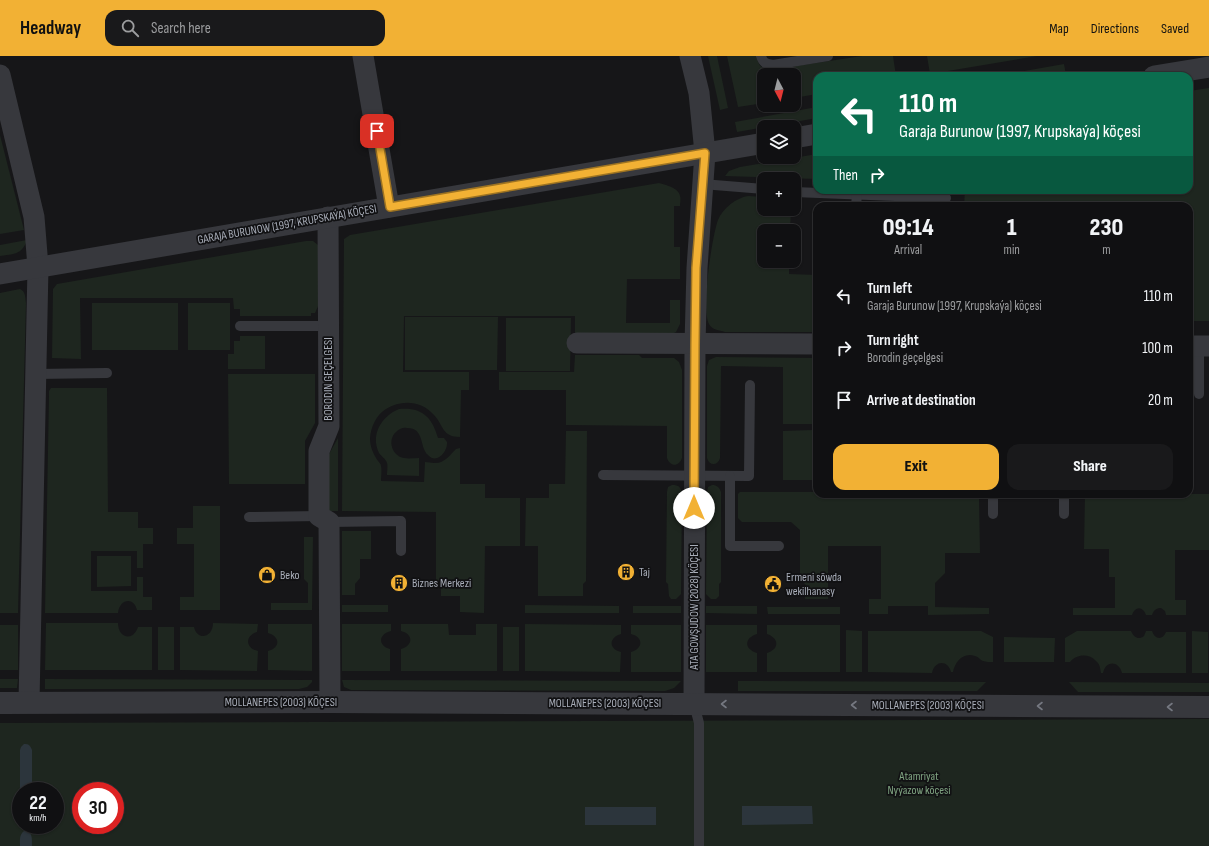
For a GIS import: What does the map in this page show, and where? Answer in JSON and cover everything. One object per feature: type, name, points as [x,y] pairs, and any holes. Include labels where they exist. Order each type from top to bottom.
[{"type":"street","points":[[364,56],[390,207]]},
{"type":"street","name":"ATA GOWŞUDOW (2028) KÖÇESI","points":[[690,56],[699,94],[705,153],[696,268],[694,704]]},
{"type":"street","points":[[1178,72],[1209,67]]},
{"type":"street","points":[[0,75],[34,218],[38,267],[29,702]]},
{"type":"street","points":[[801,137],[813,135]]},
{"type":"street","name":"GARAJA BURUNOW (1997, KRUPSKAÝA) KÖÇESI","points":[[0,274],[757,144]]},
{"type":"street","name":"BORODIN GEÇELGESI","points":[[328,217],[329,426],[319,451],[324,519],[330,702]]},
{"type":"street","points":[[577,343],[813,344]]},
{"type":"street","name":"MOLLANEPES (2003) KÖÇESI","points":[[0,703],[330,702],[1209,707]]},
{"type":"lane","points":[[761,56],[762,61],[773,65],[828,56]]},
{"type":"lane","points":[[702,184],[757,188]]},
{"type":"lane","points":[[801,192],[813,193]]},
{"type":"lane","points":[[856,202],[857,194],[946,198]]},
{"type":"lane","points":[[240,326],[328,326]]},
{"type":"lane","points":[[1199,346],[1199,394]]},
{"type":"lane","points":[[36,374],[107,373]]},
{"type":"lane","points":[[603,476],[749,476],[750,385]]},
{"type":"lane","points":[[730,476],[730,546],[780,546]]},
{"type":"lane","points":[[993,498],[993,514]]},
{"type":"lane","points":[[1064,498],[1064,514]]},
{"type":"lane","points":[[249,517],[401,521],[401,551]]},
{"type":"lane","points":[[694,704],[698,723],[699,846]]},
{"type":"green space","points":[[708,56],[717,56],[728,108],[720,110]]},
{"type":"green space","points":[[727,56],[756,56],[760,66],[763,68],[757,68],[757,104],[738,107]]},
{"type":"green space","points":[[862,56],[893,56],[895,72],[813,72],[813,95],[801,97],[801,68],[783,68]]},
{"type":"green space","points":[[927,56],[1037,56],[942,72],[930,72]]},
{"type":"green space","points":[[1064,64],[1065,72],[1019,72]]},
{"type":"green space","points":[[1209,88],[1209,321],[1193,321],[1193,202],[964,202],[965,194],[1193,194],[1193,90]]},
{"type":"green space","points":[[813,108],[813,119],[801,121],[757,120],[757,128],[737,132],[735,122],[790,112],[801,112],[801,110]]},
{"type":"green space","points":[[0,135],[24,230],[0,234]]},
{"type":"green space","points":[[813,155],[813,179],[801,178],[801,172],[757,172],[757,177],[725,176],[729,171],[740,167],[758,164],[801,164],[801,157]]},
{"type":"green space","points":[[659,183],[675,189],[679,193],[680,197],[680,206],[674,206],[674,247],[680,247],[680,279],[627,279],[626,323],[670,323],[670,300],[680,300],[680,324],[676,332],[672,334],[575,333],[575,316],[404,316],[403,372],[469,372],[469,390],[461,390],[460,437],[454,437],[446,433],[434,415],[429,410],[418,404],[399,404],[386,409],[379,415],[373,426],[370,438],[373,453],[381,465],[381,481],[424,482],[425,462],[441,462],[456,449],[460,448],[460,484],[485,484],[485,498],[520,498],[520,546],[485,546],[484,613],[460,612],[460,596],[441,596],[441,586],[436,580],[436,512],[342,511],[344,239],[350,235]]},
{"type":"green space","points":[[748,196],[757,197],[757,216],[791,216],[790,224],[757,224],[757,268],[789,268],[789,274],[813,275],[813,332],[725,332],[714,329],[710,326],[706,304],[710,256],[716,228],[723,211],[730,204]]},
{"type":"green space","points":[[27,240],[20,251],[13,254],[0,256],[0,245]]},
{"type":"green space","points":[[313,241],[318,245],[319,304],[315,313],[311,313],[311,316],[240,316],[240,309],[234,309],[233,298],[80,298],[81,359],[52,358],[53,289],[57,284]]},
{"type":"green space","points":[[20,289],[24,293],[26,303],[18,613],[0,613],[0,293]]},
{"type":"green space","points":[[92,303],[178,303],[178,350],[92,350]]},
{"type":"green space","points":[[188,303],[230,303],[230,350],[188,350]]},
{"type":"green space","points":[[405,317],[498,317],[497,370],[405,370]]},
{"type":"green space","points":[[506,318],[571,318],[570,371],[506,371]]},
{"type":"green space","points":[[240,336],[265,336],[265,369],[228,369],[228,354],[234,354],[234,341],[240,341]]},
{"type":"green space","points":[[575,355],[639,355],[642,358],[674,358],[679,362],[682,370],[682,458],[679,463],[674,465],[668,461],[667,458],[667,426],[566,425],[566,390],[499,390],[499,372],[574,372]]},
{"type":"green space","points":[[716,357],[813,358],[813,424],[783,424],[783,367],[721,366],[720,458],[716,464],[711,464],[707,458],[707,366],[709,360]]},
{"type":"green space","points":[[228,374],[315,374],[315,423],[305,441],[305,484],[229,484]]},
{"type":"green space","points":[[51,388],[107,388],[108,512],[138,512],[138,528],[153,528],[153,544],[143,544],[143,568],[137,568],[137,551],[91,551],[91,591],[137,591],[137,577],[143,577],[143,597],[152,597],[152,610],[137,610],[133,603],[127,601],[121,605],[118,613],[45,613],[49,391]]},
{"type":"green space","points":[[399,409],[414,410],[425,415],[433,424],[438,438],[444,438],[447,442],[446,449],[441,456],[438,458],[431,458],[425,452],[421,438],[417,431],[404,428],[400,429],[393,435],[391,443],[396,454],[404,458],[419,458],[419,476],[387,475],[386,460],[379,453],[376,439],[379,426],[387,416]]},
{"type":"green space","points":[[813,430],[813,480],[783,480],[783,431]]},
{"type":"green space","points":[[566,431],[587,431],[586,581],[583,584],[583,596],[538,596],[538,546],[525,546],[526,498],[549,498],[549,484],[565,484]]},
{"type":"green space","points":[[338,438],[338,511],[329,511],[329,454]]},
{"type":"green space","points":[[672,485],[678,486],[682,492],[681,594],[676,599],[671,599],[669,596],[668,584],[666,582],[667,492],[668,487]]},
{"type":"green space","points":[[712,485],[718,487],[721,492],[721,582],[719,584],[719,596],[716,599],[711,599],[706,594],[707,492],[708,487]]},
{"type":"green space","points":[[740,492],[813,492],[813,498],[978,498],[980,553],[945,553],[945,573],[935,583],[935,607],[989,608],[989,614],[928,615],[928,606],[888,606],[888,614],[869,614],[869,599],[881,599],[881,546],[828,546],[828,599],[805,599],[806,585],[800,579],[800,530],[791,522],[742,522],[738,518],[738,494]]},
{"type":"green space","points":[[1193,494],[1209,494],[1209,550],[1175,550],[1175,600],[1186,600],[1186,615],[1166,615],[1165,611],[1158,608],[1152,615],[1146,615],[1143,610],[1139,608],[1133,612],[1132,615],[1073,615],[1073,608],[1115,608],[1115,577],[1109,577],[1109,549],[1084,549],[1085,498],[1193,498]]},
{"type":"green space","points":[[193,506],[220,506],[220,610],[180,610],[180,597],[194,597],[194,544],[177,544],[177,528],[193,528]]},
{"type":"green space","points":[[342,531],[371,531],[371,559],[360,559],[360,578],[355,584],[355,595],[342,595]]},
{"type":"green space","points":[[304,537],[313,537],[312,610],[271,610],[271,603],[308,603],[308,583],[304,579]]},
{"type":"green space","points":[[97,556],[131,556],[131,586],[97,587]]},
{"type":"green space","points":[[342,605],[388,605],[388,612],[342,612]]},
{"type":"green space","points":[[525,605],[619,606],[619,613],[525,613]]},
{"type":"green space","points":[[633,606],[681,606],[681,613],[633,613]]},
{"type":"green space","points":[[706,606],[757,606],[757,614],[706,613]]},
{"type":"green space","points":[[767,607],[840,607],[840,614],[768,614]]},
{"type":"green space","points":[[46,623],[118,623],[120,632],[126,636],[133,635],[138,627],[152,627],[152,670],[45,670]]},
{"type":"green space","points":[[213,623],[258,624],[257,632],[250,636],[248,642],[251,647],[258,651],[257,671],[180,670],[180,627],[194,627],[198,634],[205,636],[210,632]]},
{"type":"green space","points":[[268,624],[312,624],[312,671],[268,670],[268,651],[277,645],[277,639],[268,633]]},
{"type":"green space","points":[[342,624],[391,624],[391,631],[384,635],[381,640],[383,645],[390,649],[390,671],[342,671]]},
{"type":"green space","points":[[401,624],[448,624],[449,635],[476,635],[476,624],[497,624],[497,671],[401,671],[401,649],[410,643],[410,637],[401,631]]},
{"type":"green space","points":[[525,624],[621,625],[621,634],[612,640],[612,646],[621,652],[620,672],[525,671]]},
{"type":"green space","points":[[0,625],[18,625],[18,670],[0,670]]},
{"type":"green space","points":[[631,625],[681,625],[681,672],[631,672],[631,652],[640,646],[640,640],[631,634]]},
{"type":"green space","points":[[706,625],[757,625],[757,634],[750,638],[747,644],[750,649],[757,653],[757,672],[706,672]]},
{"type":"green space","points":[[767,625],[840,625],[840,672],[767,672],[767,653],[774,649],[776,646],[776,641],[767,634]]},
{"type":"green space","points":[[158,627],[174,627],[174,670],[158,670]]},
{"type":"green space","points":[[503,627],[519,627],[519,671],[503,671]]},
{"type":"green space","points":[[846,630],[862,631],[862,672],[846,672]]},
{"type":"green space","points":[[868,631],[981,631],[993,637],[993,662],[982,661],[976,656],[967,655],[958,661],[953,672],[951,672],[947,665],[942,663],[936,666],[932,673],[868,672]]},
{"type":"green space","points":[[1077,631],[1131,631],[1135,637],[1138,638],[1144,636],[1146,631],[1152,631],[1155,636],[1159,638],[1165,635],[1166,632],[1186,632],[1186,673],[1122,673],[1118,666],[1115,664],[1110,664],[1103,673],[1101,673],[1100,666],[1097,662],[1093,658],[1086,656],[1079,656],[1070,662],[1065,662],[1065,638]]},
{"type":"green space","points":[[1192,631],[1208,632],[1208,673],[1192,673]]},
{"type":"green space","points":[[1004,637],[1055,638],[1054,662],[1004,662]]},
{"type":"green space","points":[[0,679],[18,679],[17,688],[0,688]]},
{"type":"green space","points":[[45,679],[312,680],[312,682],[307,687],[299,689],[45,689]]},
{"type":"green space","points":[[342,680],[681,681],[674,688],[665,691],[351,690],[344,687]]},
{"type":"green space","points":[[738,681],[986,682],[977,691],[738,691]]},
{"type":"green space","points":[[1069,682],[1209,683],[1209,692],[1078,692]]},
{"type":"green space","name":"Atamriyat Nyýazow köçesi","points":[[1209,719],[1209,846],[0,846],[0,723]]},
{"type":"shaded area","points":[[24,744],[27,744],[32,750],[32,782],[20,782],[21,747]]},
{"type":"shaded area","points":[[742,806],[812,806],[813,824],[742,825]]},
{"type":"shaded area","points":[[585,807],[656,807],[656,825],[585,825]]},
{"type":"shaded area","points":[[22,834],[30,834],[32,838],[32,846],[20,846]]},
{"type":"place","name":"Taj","points":[[626,572]]},
{"type":"place","name":"Beko","points":[[267,575]]},
{"type":"place","name":"Biznes Merkezi","points":[[399,583]]},
{"type":"place","name":"Ermeni söwda wekilhanasy","points":[[773,584]]},
{"type":"route","points":[[377,131],[390,207],[705,153],[696,268],[694,508]]}]
